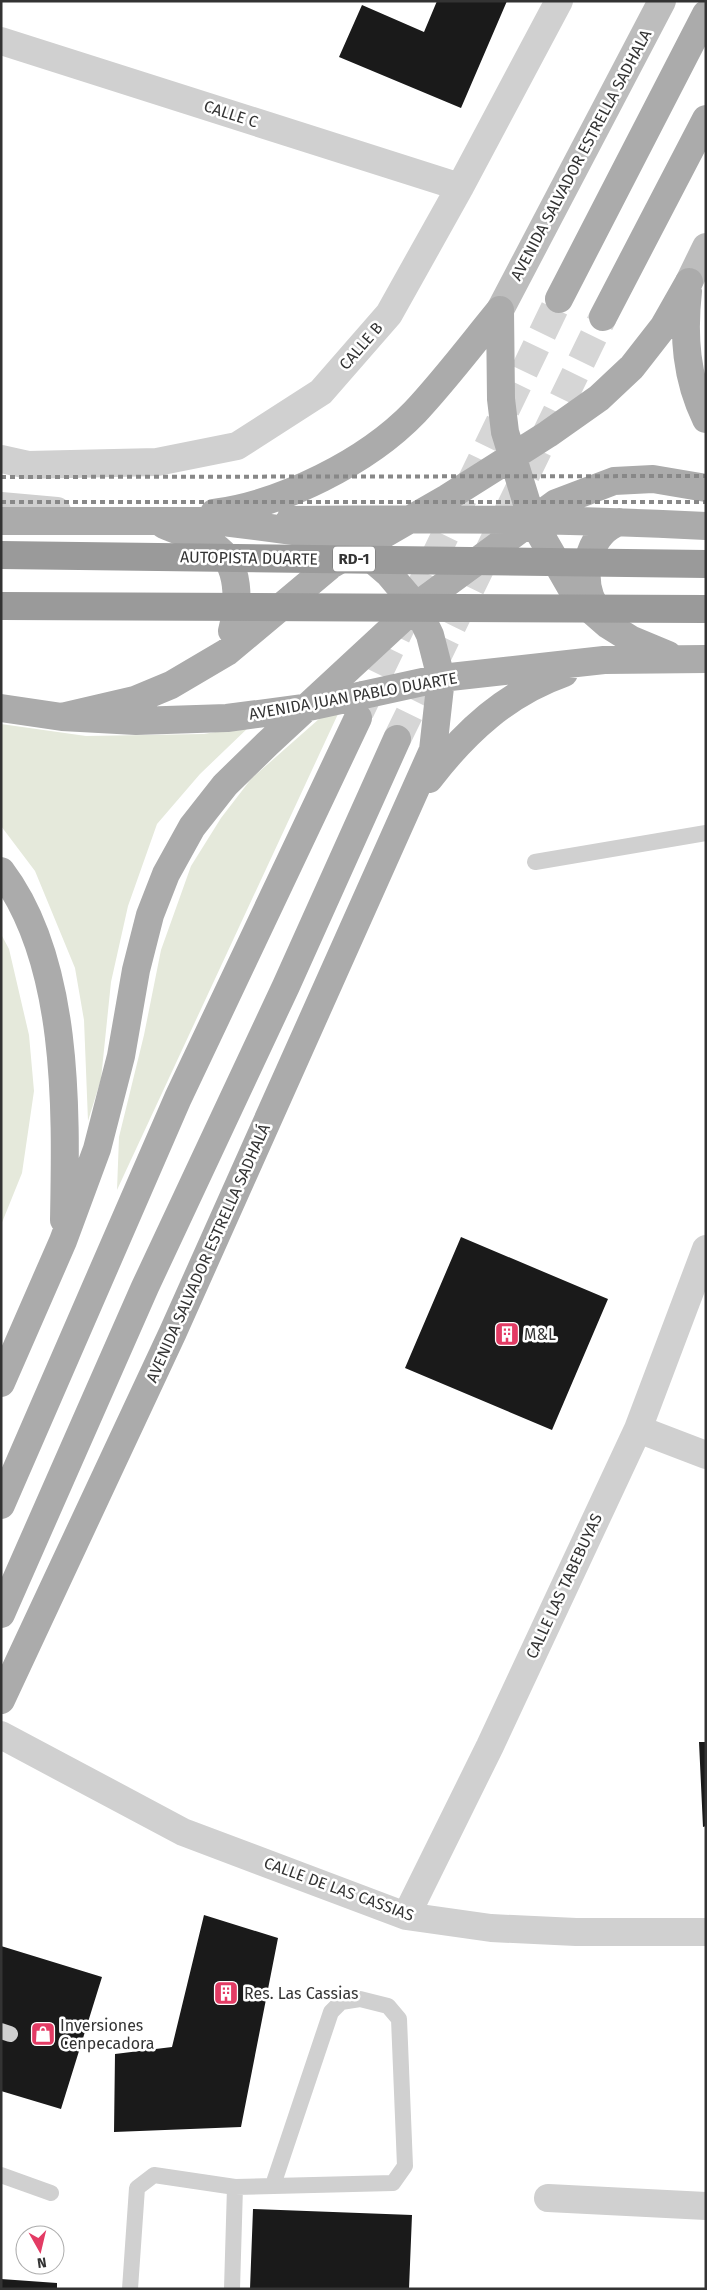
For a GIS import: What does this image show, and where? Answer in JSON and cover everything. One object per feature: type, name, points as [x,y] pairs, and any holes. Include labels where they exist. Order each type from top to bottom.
[{"type":"highway","name":"AUTOPISTA DUARTE","points":[[1,555],[706,564]]},
{"type":"highway","points":[[1,606],[706,609]]},
{"type":"main road","name":"AVENIDA SALVADOR ESTRELLA SADHALA","points":[[500,310],[662,1]]},
{"type":"main road","points":[[559,299],[706,14]]},
{"type":"main road","points":[[603,317],[706,119]]},
{"type":"main road","points":[[62,717],[135,700],[171,684],[227,652],[331,565],[447,498],[510,456],[548,434],[599,398],[632,367],[664,326],[706,247]]},
{"type":"main road","points":[[689,282],[684,321],[687,361],[696,399],[706,419]]},
{"type":"main road","points":[[500,310],[501,399],[510,456],[532,520],[577,598],[608,625],[632,640],[679,659]]},
{"type":"main road","points":[[166,520],[226,512],[261,503],[332,473],[379,442],[413,413],[500,310]]},
{"type":"main road","points":[[1,1383],[63,1241],[97,1150],[121,1056],[136,970],[150,915],[166,874],[192,827],[225,785],[304,708],[416,606],[556,503],[614,481],[653,479],[706,488]]},
{"type":"main road","points":[[1,521],[215,521],[412,518],[619,522],[706,526]]},
{"type":"main road","points":[[166,520],[215,546],[234,570],[235,622],[227,652]]},
{"type":"main road","points":[[215,521],[301,532],[360,549],[389,574],[416,606],[430,635],[441,678],[434,750],[411,805]]},
{"type":"main road","points":[[608,625],[590,596],[586,568],[595,541],[609,526],[619,522]]},
{"type":"main road","name":"AVENIDA JUAN PABLO DUARTE","points":[[1,708],[62,717],[136,721],[228,718],[304,708],[441,678],[604,660],[706,659]]},
{"type":"main road","points":[[411,805],[468,732],[500,706],[541,681],[604,660]]},
{"type":"main road","points":[[1,1505],[178,1098],[358,718]]},
{"type":"main road","points":[[1,1614],[145,1286],[286,986],[396,739]]},
{"type":"main road","name":"AVENIDA SALVADOR ESTRELLA SADHALÁ","points":[[1,1700],[173,1332],[411,805]]},
{"type":"main road","points":[[1,871],[10,883],[38,942],[56,1020],[63,1077],[66,1129],[63,1241]]},
{"type":"street","name":"CALLE B","points":[[1,459],[28,465],[157,462],[237,446],[321,392],[389,314],[460,187],[559,1]]},
{"type":"street","name":"CALLE C","points":[[1,42],[460,187]]},
{"type":"street","points":[[1,506],[166,520]]},
{"type":"street","name":"CALLE LAS TABEBUYAS","points":[[406,1916],[490,1746],[638,1429],[706,1249]]},
{"type":"street","points":[[638,1429],[706,1455]]},
{"type":"street","name":"CALLE DE LAS CASSIAS","points":[[1,1736],[183,1832],[406,1916],[491,1928],[576,1932],[706,1932]]},
{"type":"street","points":[[548,2198],[706,2206]]},
{"type":"lane","points":[[535,862],[706,833]]},
{"type":"lane","points":[[130,2289],[137,2188],[154,2175],[235,2187],[393,2183],[405,2166],[399,2019],[388,2006],[360,1999],[341,2002],[330,2012],[273,2185]]},
{"type":"lane","points":[[1,2175],[51,2193]]},
{"type":"lane","points":[[232,2289],[235,2187]]},
{"type":"shaded area","points":[[328,711],[338,714],[117,1190],[119,1137],[144,1035],[161,950],[191,866],[221,818],[251,779]]},
{"type":"shaded area","points":[[1,724],[86,736],[204,734],[250,726],[200,774],[157,824],[128,906],[111,982],[101,1079],[88,1121],[84,1020],[75,968],[35,871],[1,826]]},
{"type":"shaded area","points":[[1,934],[9,949],[29,1035],[34,1091],[22,1173],[1,1225]]},
{"type":"building","points":[[437,1],[507,1],[461,108],[339,57],[362,5],[424,32]]},
{"type":"building","name":"M&L","points":[[461,1237],[608,1299],[552,1430],[405,1368]]},
{"type":"building","points":[[699,1742],[706,1742],[706,1826],[703,1827]]},
{"type":"building","name":"Res. Las Cassias","points":[[204,1915],[278,1938],[241,2127],[114,2132],[115,2054],[172,2047]]},
{"type":"building","name":"Inversiones Cenpecadora","points":[[1,1946],[102,1977],[61,2109],[1,2091]]},
{"type":"building","points":[[253,2209],[412,2215],[409,2289],[250,2289]]},
{"type":"building","points":[[1,2279],[57,2283],[57,2289],[1,2289]]},
{"type":"tunnel","points":[[360,712],[559,299]]},
{"type":"tunnel","points":[[397,739],[603,317]]},
{"type":"railway","points":[[1,477],[706,476]]},
{"type":"railway","points":[[1,502],[706,502]]},
{"type":"place","name":"M&L","points":[[507,1334]]},
{"type":"place","name":"Res. Las Cassias","points":[[226,1993]]},
{"type":"place","name":"Inversiones Cenpecadora","points":[[43,2034]]}]
